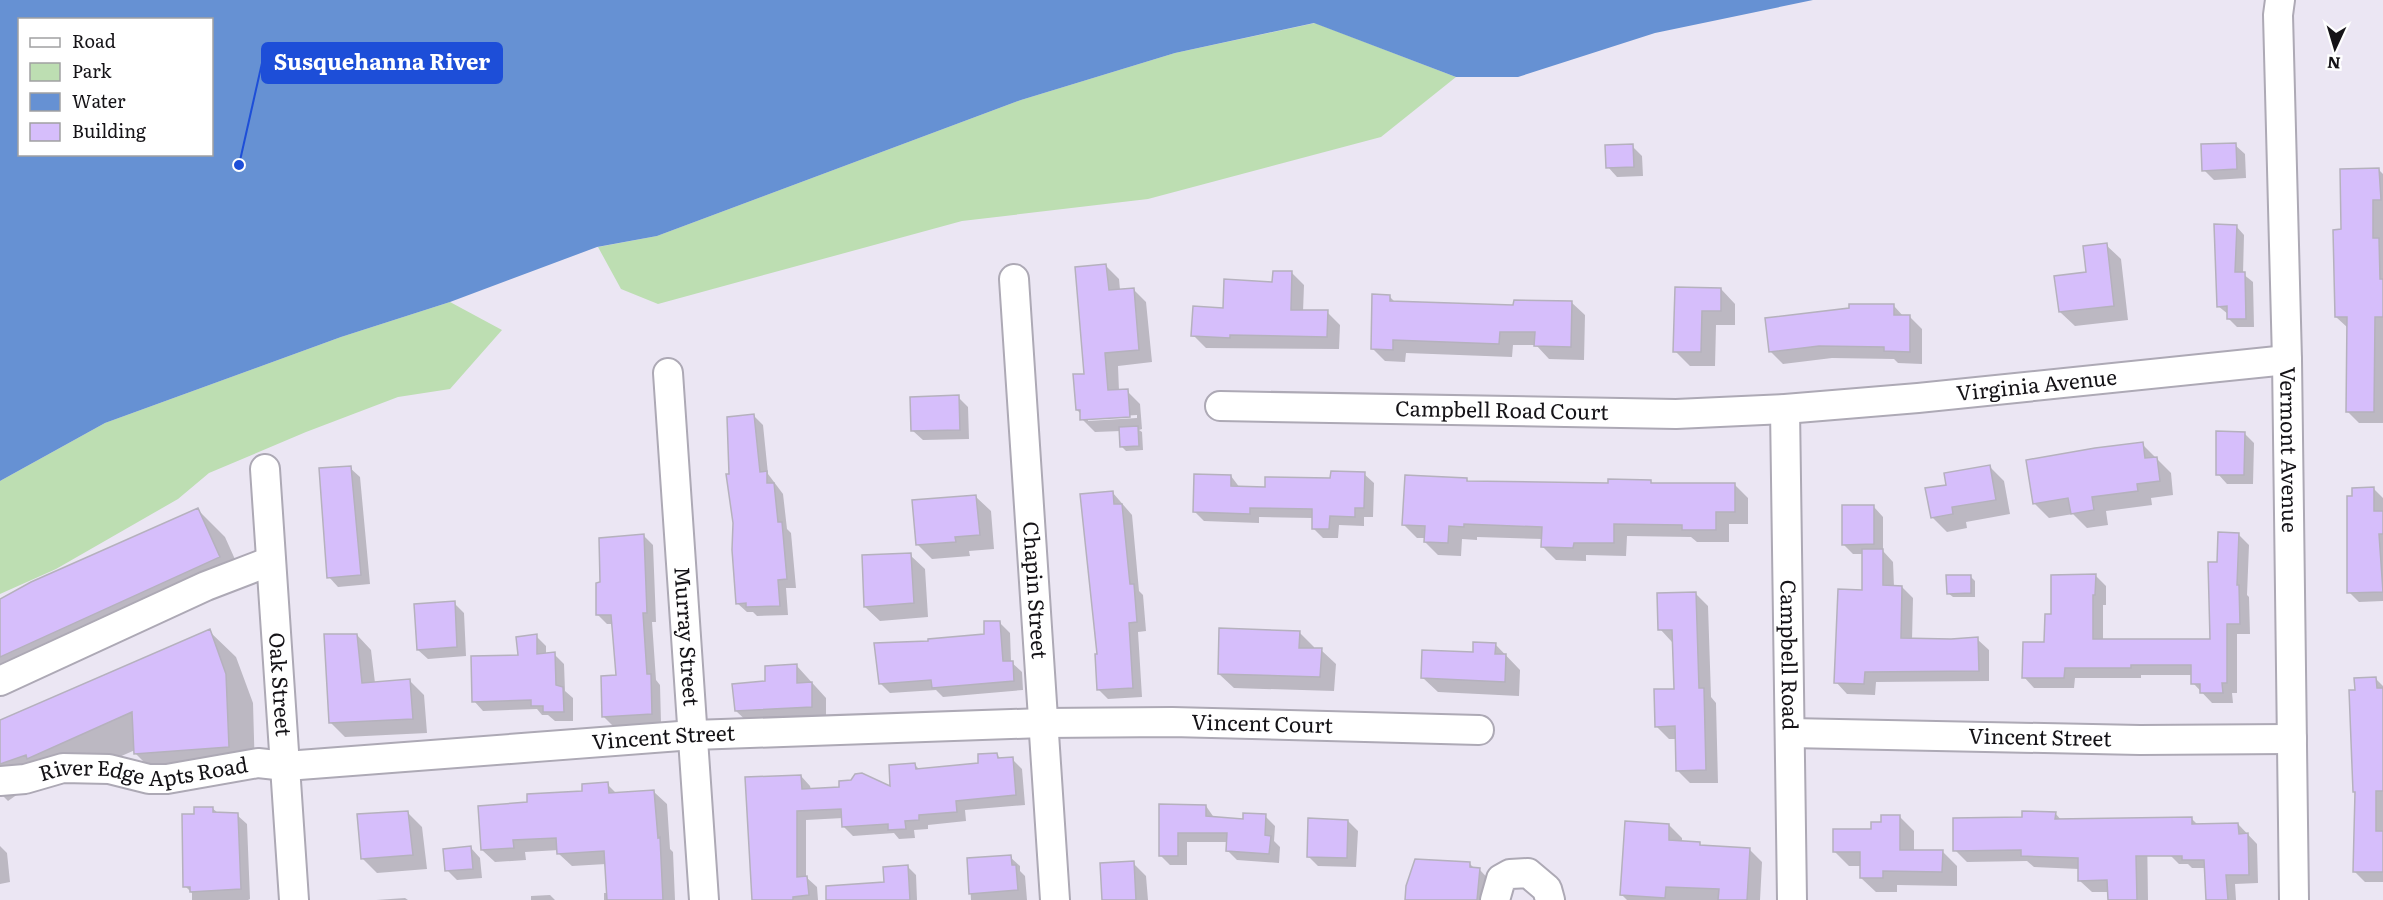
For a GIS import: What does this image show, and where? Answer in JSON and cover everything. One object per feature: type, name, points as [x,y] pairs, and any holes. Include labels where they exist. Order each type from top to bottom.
[{"type":"street","name":"Vermont Avenue","points":[[2280,0],[2278,15],[2287,360],[2294,900]]},
{"type":"street","name":"Chapin Street","points":[[1014,279],[1055,900]]},
{"type":"street","name":"Virginia Avenue","points":[[1785,409],[1918,398],[2287,360]]},
{"type":"street","name":"Murray Street","points":[[668,373],[704,900]]},
{"type":"street","name":"Campbell Road Court","points":[[1220,406],[1676,414],[1785,409]]},
{"type":"street","name":"Campbell Road","points":[[1785,409],[1792,900]]},
{"type":"street","name":"Oak Street","points":[[265,469],[294,900]]},
{"type":"street","points":[[0,681],[206,586],[271,561]]},
{"type":"street","name":"Vincent Court","points":[[1043,723],[1172,722],[1479,730]]},
{"type":"street","name":"Vincent Street","points":[[286,766],[693,735],[1043,723]]},
{"type":"street","name":"Vincent Street","points":[[1790,733],[2128,740],[2292,739]]},
{"type":"street","name":"River Edge Apts Road","points":[[0,781],[25,779],[63,768],[109,769],[149,779],[167,779],[258,763],[286,766]]},
{"type":"street","points":[[1495,900],[1501,879],[1510,874],[1528,873],[1547,889],[1550,900]]},
{"type":"green space","points":[[1315,23],[1456,77],[1381,137],[1148,199],[962,221],[658,304],[621,289],[598,247],[657,236],[1021,100],[1175,53]]},
{"type":"green space","points":[[450,302],[502,330],[450,389],[398,397],[306,432],[209,473],[178,499],[56,569],[0,594],[0,481],[105,423],[341,337]]},
{"type":"water","points":[[0,0],[1813,0],[1655,33],[1518,77],[1456,77],[1314,23],[1175,53],[1021,100],[657,236],[597,247],[450,302],[341,337],[105,423],[0,481]]},
{"type":"building","points":[[2236,143],[2237,169],[2202,171],[2201,144]]},
{"type":"building","points":[[1633,144],[1634,167],[1606,168],[1605,145]]},
{"type":"building","points":[[2379,168],[2381,200],[2373,200],[2373,238],[2379,238],[2380,279],[2383,279],[2383,317],[2375,317],[2374,412],[2346,412],[2347,317],[2335,317],[2333,230],[2341,229],[2340,169]]},
{"type":"building","points":[[2214,224],[2237,225],[2235,272],[2245,272],[2246,319],[2227,319],[2227,306],[2217,307]]},
{"type":"building","points":[[2107,243],[2114,306],[2059,312],[2054,276],[2086,272],[2083,246]]},
{"type":"building","points":[[1106,264],[1109,290],[1134,288],[1139,350],[1105,353],[1108,390],[1128,389],[1130,417],[1080,420],[1080,410],[1076,410],[1073,374],[1084,374],[1075,267]]},
{"type":"building","points":[[1273,271],[1292,271],[1291,310],[1328,310],[1327,337],[1191,336],[1193,306],[1223,308],[1224,279],[1272,282]]},
{"type":"building","points":[[1675,287],[1721,288],[1721,311],[1702,311],[1701,352],[1673,352]]},
{"type":"building","points":[[1372,294],[1390,295],[1390,301],[1513,305],[1514,300],[1572,301],[1571,347],[1534,346],[1535,332],[1500,332],[1499,344],[1393,340],[1393,350],[1371,349]]},
{"type":"building","points":[[1849,304],[1894,304],[1894,315],[1910,315],[1910,352],[1884,351],[1884,347],[1819,346],[1769,352],[1765,318],[1849,308]]},
{"type":"building","points":[[959,395],[960,430],[911,431],[910,397]]},
{"type":"building","points":[[754,414],[760,472],[767,471],[767,483],[774,483],[778,522],[782,522],[787,579],[778,580],[780,606],[746,607],[746,603],[736,604],[732,550],[733,523],[726,474],[729,474],[727,417]]},
{"type":"building","points":[[1138,426],[1139,446],[1120,447],[1119,427]]},
{"type":"building","points":[[2216,431],[2245,432],[2244,475],[2216,475]]},
{"type":"building","points":[[2143,442],[2145,458],[2157,457],[2160,481],[2137,484],[2138,491],[2092,497],[2094,510],[2071,514],[2068,498],[2033,504],[2026,460]]},
{"type":"building","points":[[1990,465],[1996,500],[1952,507],[1953,514],[1931,518],[1925,488],[1946,485],[1944,473]]},
{"type":"building","points":[[351,466],[361,575],[327,578],[319,468]]},
{"type":"building","points":[[1331,471],[1365,472],[1364,508],[1355,508],[1355,517],[1330,516],[1329,529],[1312,529],[1312,509],[1250,508],[1250,514],[1193,512],[1194,474],[1231,475],[1231,486],[1265,487],[1265,477],[1330,478]]},
{"type":"building","points":[[1405,475],[1467,478],[1467,481],[1608,483],[1608,479],[1651,480],[1651,483],[1735,483],[1735,512],[1716,512],[1716,530],[1682,530],[1682,525],[1614,524],[1614,543],[1574,543],[1573,548],[1541,547],[1542,527],[1464,524],[1464,527],[1449,526],[1448,543],[1424,542],[1425,526],[1402,525]]},
{"type":"building","points":[[2374,487],[2374,511],[2383,511],[2383,534],[2379,534],[2383,592],[2347,593],[2347,496],[2352,496],[2352,488]]},
{"type":"building","points":[[1113,491],[1114,504],[1122,504],[1130,584],[1134,584],[1137,622],[1129,623],[1133,688],[1097,690],[1095,654],[1097,654],[1080,494]]},
{"type":"building","points":[[976,495],[980,535],[955,537],[956,542],[916,545],[912,500]]},
{"type":"building","points":[[1842,505],[1874,505],[1874,544],[1842,545]]},
{"type":"building","points":[[198,508],[220,557],[0,657],[0,599],[31,582]]},
{"type":"building","points":[[2218,532],[2239,533],[2237,585],[2239,585],[2240,624],[2227,624],[2227,683],[2222,683],[2223,693],[2200,693],[2200,684],[2191,684],[2191,665],[2065,668],[2064,678],[2022,678],[2023,642],[2044,642],[2045,614],[2051,614],[2051,575],[2096,574],[2095,595],[2093,595],[2093,639],[2210,639],[2208,562],[2217,562]]},
{"type":"building","points":[[644,534],[647,613],[643,613],[647,674],[651,674],[652,714],[602,717],[601,676],[616,675],[611,615],[596,615],[596,583],[600,582],[599,538]]},
{"type":"building","points":[[1862,549],[1883,549],[1883,585],[1902,586],[1901,638],[1978,637],[1979,671],[1865,672],[1864,684],[1834,683],[1838,589],[1862,590]]},
{"type":"building","points":[[911,553],[914,603],[864,607],[862,555]]},
{"type":"building","points":[[1946,575],[1971,575],[1971,593],[1947,594]]},
{"type":"building","points":[[1696,592],[1699,688],[1704,688],[1706,770],[1676,771],[1675,726],[1655,727],[1654,689],[1674,689],[1672,630],[1658,630],[1657,593]]},
{"type":"building","points":[[455,601],[457,647],[417,650],[414,604]]},
{"type":"building","points":[[984,621],[1000,621],[1003,661],[1013,661],[1014,681],[932,688],[931,680],[879,684],[874,643],[928,641],[928,639],[984,634]]},
{"type":"building","points":[[1219,628],[1300,631],[1299,648],[1322,648],[1320,677],[1218,674]]},
{"type":"building","points":[[210,629],[226,674],[229,747],[134,754],[132,712],[27,759],[26,755],[0,764],[0,720]]},
{"type":"building","points":[[324,634],[357,634],[362,683],[410,679],[413,719],[329,723]]},
{"type":"building","points":[[537,634],[537,654],[555,652],[556,685],[563,687],[564,712],[543,712],[543,706],[531,706],[531,700],[472,702],[471,656],[518,655],[516,637]]},
{"type":"building","points":[[1473,642],[1496,643],[1495,654],[1506,654],[1505,682],[1421,678],[1422,650],[1473,652]]},
{"type":"building","points":[[797,664],[797,683],[812,682],[812,707],[735,711],[732,684],[765,681],[765,666]]},
{"type":"building","points":[[2376,677],[2377,688],[2383,688],[2383,791],[2376,791],[2376,831],[2383,831],[2383,872],[2353,872],[2355,792],[2353,792],[2349,690],[2355,690],[2354,678]]},
{"type":"building","points":[[997,753],[998,758],[1013,757],[1016,795],[956,801],[957,812],[919,815],[919,820],[905,821],[906,829],[888,830],[888,824],[842,827],[841,809],[797,811],[797,877],[807,876],[809,895],[793,897],[793,900],[752,900],[745,777],[801,775],[802,789],[839,787],[839,781],[851,780],[855,774],[862,773],[890,786],[889,765],[915,763],[916,769],[978,763],[978,754]]},
{"type":"building","points":[[608,782],[609,793],[654,790],[658,838],[660,837],[663,900],[607,900],[604,851],[557,854],[556,838],[513,840],[514,848],[481,850],[478,806],[527,802],[527,794],[582,791],[582,784]]},
{"type":"building","points":[[1159,804],[1206,805],[1206,816],[1243,819],[1243,813],[1266,814],[1265,835],[1271,836],[1269,854],[1226,851],[1227,833],[1178,833],[1178,856],[1159,856]]},
{"type":"building","points":[[194,807],[213,807],[213,812],[238,813],[241,889],[190,892],[190,887],[183,887],[182,814],[194,814]]},
{"type":"building","points":[[408,811],[413,855],[361,859],[357,814]]},
{"type":"building","points":[[2022,811],[2056,812],[2055,819],[2192,817],[2192,824],[2238,823],[2239,834],[2248,833],[2249,875],[2226,875],[2228,900],[2206,900],[2204,860],[2182,860],[2182,856],[2136,856],[2137,900],[2108,900],[2107,880],[2078,881],[2078,858],[2021,856],[2021,850],[1953,851],[1953,818],[2022,817]]},
{"type":"building","points":[[1881,815],[1900,815],[1900,850],[1943,850],[1942,872],[1883,871],[1883,878],[1860,878],[1860,852],[1833,852],[1833,829],[1871,829],[1871,822],[1881,822]]},
{"type":"building","points":[[1308,818],[1348,820],[1347,858],[1307,857]]},
{"type":"building","points":[[1625,821],[1669,824],[1669,840],[1700,842],[1700,845],[1750,848],[1747,900],[1718,900],[1719,889],[1666,887],[1665,898],[1620,895]]},
{"type":"building","points":[[471,846],[473,869],[445,871],[443,849]]},
{"type":"building","points":[[1011,855],[1012,865],[1016,865],[1018,890],[969,894],[967,858]]},
{"type":"building","points":[[1415,859],[1470,862],[1470,867],[1480,868],[1477,900],[1405,900],[1406,886]]},
{"type":"building","points":[[1134,861],[1136,900],[1102,900],[1100,863]]},
{"type":"building","points":[[908,865],[910,900],[826,900],[826,886],[884,882],[883,867]]},
{"type":"place","name":"Susquehanna River","points":[[239,165]]}]
